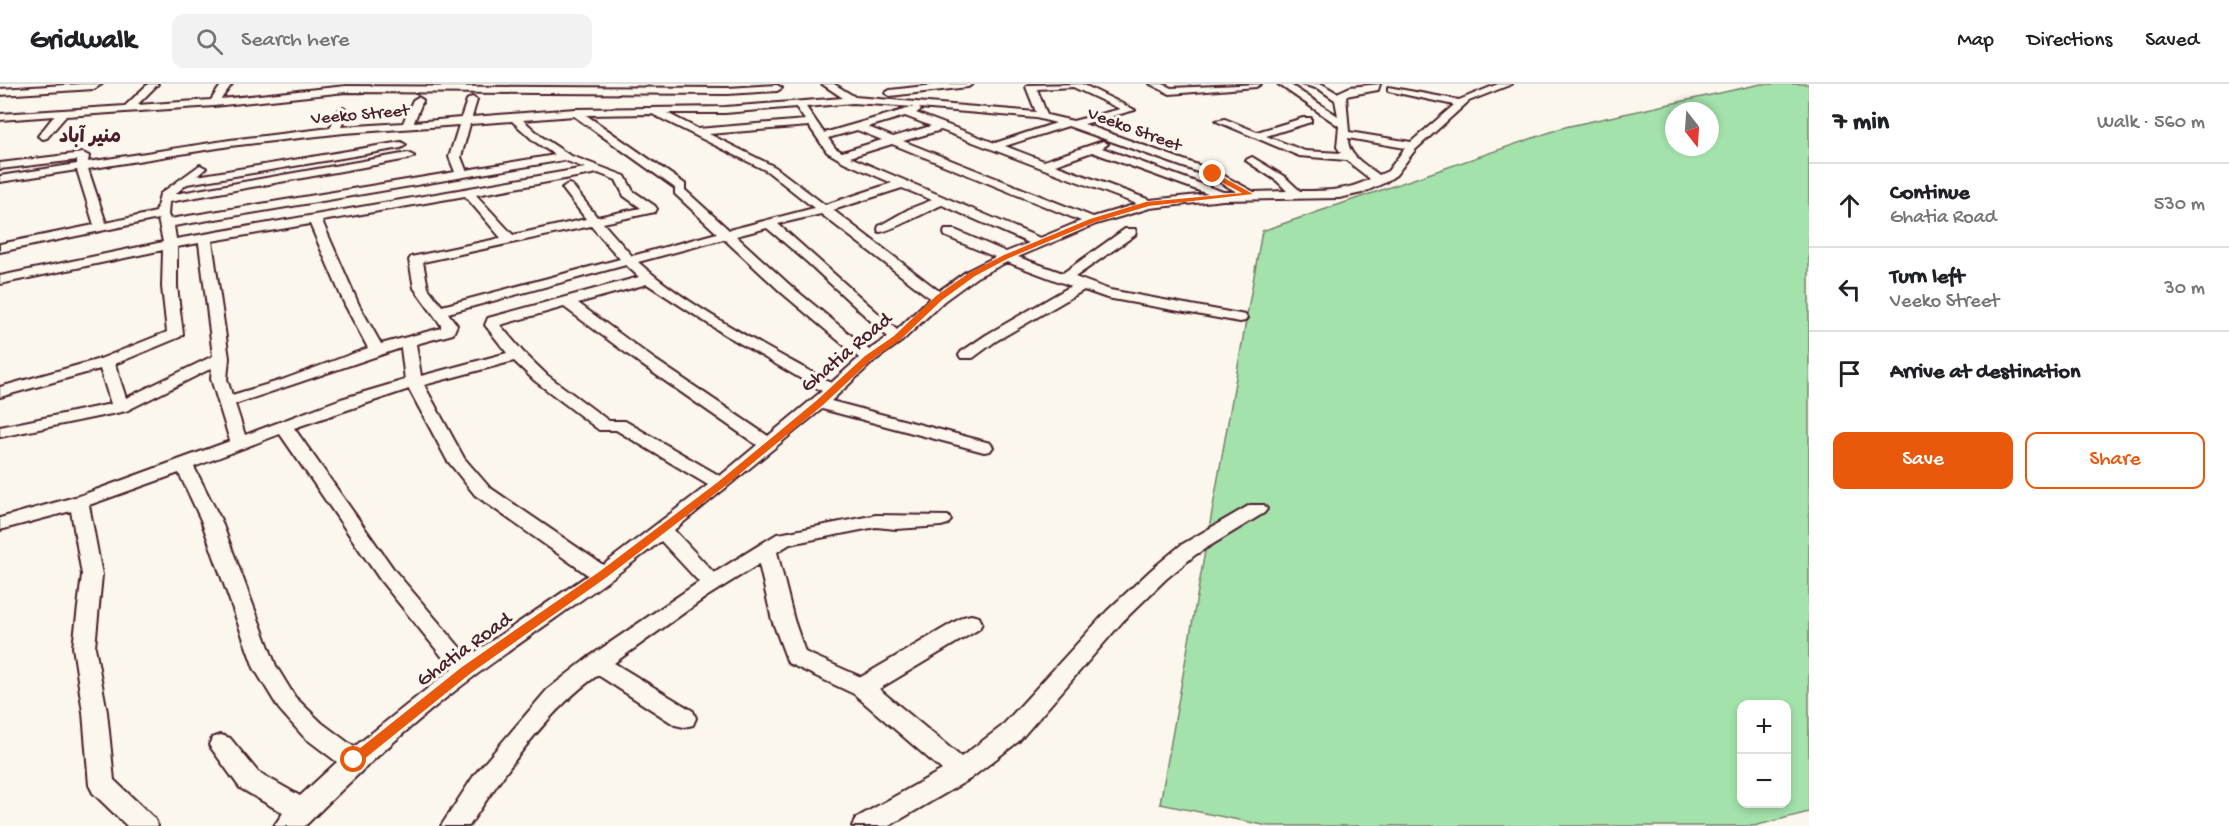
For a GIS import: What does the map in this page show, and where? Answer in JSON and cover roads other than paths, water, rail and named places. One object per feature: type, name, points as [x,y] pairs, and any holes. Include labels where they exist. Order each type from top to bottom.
[{"type":"street","points":[[0,92],[97,84]]},
{"type":"street","points":[[127,109],[153,84]]},
{"type":"street","points":[[214,103],[227,84]]},
{"type":"street","points":[[827,84],[853,99],[968,84]]},
{"type":"street","points":[[996,146],[1071,123],[1130,110],[1074,84],[1031,87],[1043,117]]},
{"type":"street","points":[[1155,84],[1170,92],[1236,84],[1256,84]]},
{"type":"street","points":[[1283,84],[1344,129],[1414,146]]},
{"type":"street","points":[[1306,84],[1322,87],[1340,99]]},
{"type":"street","points":[[1375,84],[1375,88],[1341,93],[1344,129],[1342,147],[1349,157],[1380,181]]},
{"type":"street","name":"Ghatia Road","points":[[294,818],[354,760],[466,670],[603,575],[721,484],[819,403],[868,358],[897,338],[939,298],[972,274],[1039,242],[1092,221],[1149,204],[1223,195],[1339,194],[1358,190],[1392,173],[1414,146],[1461,103],[1481,92],[1507,84]]},
{"type":"street","points":[[0,117],[214,103],[325,90],[399,86],[489,86],[553,98],[611,87],[775,86],[811,123],[831,150],[841,156],[1039,242]]},
{"type":"street","points":[[600,111],[611,87]]},
{"type":"street","points":[[725,110],[728,87]]},
{"type":"street","points":[[1391,89],[1461,103]]},
{"type":"street","name":"Veeko Street","points":[[0,179],[82,162],[288,140],[334,131],[513,116],[553,98],[575,112],[725,110],[853,99],[935,105],[975,105],[990,111],[1043,117],[1071,123],[1213,174],[1249,194]]},
{"type":"street","points":[[0,106],[136,99]]},
{"type":"street","points":[[462,174],[455,157],[472,99]]},
{"type":"street","points":[[407,125],[418,100]]},
{"type":"street","points":[[821,137],[935,105]]},
{"type":"street","points":[[651,110],[771,169],[939,298]]},
{"type":"street","points":[[334,131],[344,111]]},
{"type":"street","points":[[841,156],[990,111]]},
{"type":"street","points":[[575,112],[681,187],[680,191],[787,290],[868,358]]},
{"type":"street","points":[[43,136],[63,113]]},
{"type":"street","points":[[906,113],[1149,204]]},
{"type":"street","points":[[226,402],[288,383],[377,350],[448,332],[450,328],[440,311],[421,288],[416,260],[651,208],[628,193],[621,178],[565,157],[538,139],[513,116]]},
{"type":"street","points":[[1257,135],[1307,120]]},
{"type":"street","points":[[1221,121],[1303,154],[1349,157]]},
{"type":"street","points":[[695,132],[811,123]]},
{"type":"street","points":[[0,166],[82,162],[280,126]]},
{"type":"street","points":[[856,126],[1092,221]]},
{"type":"street","points":[[1046,164],[1117,138]]},
{"type":"street","points":[[185,181],[401,145]]},
{"type":"street","points":[[1092,148],[1223,195]]},
{"type":"street","points":[[164,200],[408,156]]},
{"type":"street","points":[[0,248],[102,229],[565,157]]},
{"type":"street","points":[[1252,160],[1281,179],[1295,194]]},
{"type":"street","points":[[1298,160],[1366,170]]},
{"type":"street","points":[[82,162],[102,229]]},
{"type":"street","points":[[0,392],[106,362],[175,334],[169,271],[171,244],[165,219],[164,200],[170,191],[200,168]]},
{"type":"street","points":[[2,276],[171,244],[469,194],[602,169]]},
{"type":"street","points":[[440,311],[825,209],[901,184]]},
{"type":"street","points":[[568,188],[629,261],[649,279],[729,331],[832,390]]},
{"type":"street","points":[[469,194],[509,239]]},
{"type":"street","points":[[884,229],[913,212],[941,201]]},
{"type":"street","points":[[315,220],[347,295],[377,350]]},
{"type":"street","points":[[769,223],[812,259],[897,338]]},
{"type":"street","points":[[1065,278],[1130,232]]},
{"type":"street","points":[[950,233],[1006,257],[1107,294],[1240,318]]},
{"type":"street","points":[[205,238],[221,358],[219,379],[239,442]]},
{"type":"street","points":[[649,279],[493,321],[493,325],[517,355],[542,378],[604,426],[619,424],[721,484]]},
{"type":"street","points":[[967,355],[991,338],[1083,285]]},
{"type":"street","points":[[567,302],[768,444]]},
{"type":"street","points":[[408,342],[414,383],[456,460],[482,491],[603,575]]},
{"type":"street","points":[[0,524],[48,513],[348,403],[517,355]]},
{"type":"street","points":[[0,432],[120,407],[221,358]]},
{"type":"street","points":[[106,362],[120,407]]},
{"type":"street","points":[[819,403],[984,447]]},
{"type":"street","points":[[284,427],[388,576],[466,670]]},
{"type":"street","points":[[184,465],[211,520],[265,668],[287,703],[313,730],[354,760]]},
{"type":"street","points":[[78,502],[92,574],[84,647],[95,712],[102,786],[145,826]]},
{"type":"street","points":[[865,826],[961,772],[1010,734],[1115,616],[1159,574],[1188,550],[1257,509]]},
{"type":"street","points":[[454,826],[484,782],[555,696],[597,663],[712,584],[767,552],[784,539],[876,521],[896,523],[941,519]]},
{"type":"street","points":[[662,530],[712,584]]},
{"type":"street","points":[[767,552],[783,620],[796,657],[862,688],[961,772]]},
{"type":"street","points":[[862,688],[971,623]]},
{"type":"street","points":[[597,663],[684,718]]},
{"type":"street","points":[[221,746],[249,780],[294,818]]},
{"type":"district","name":"منیر آباد","points":[[90,135]]}]
